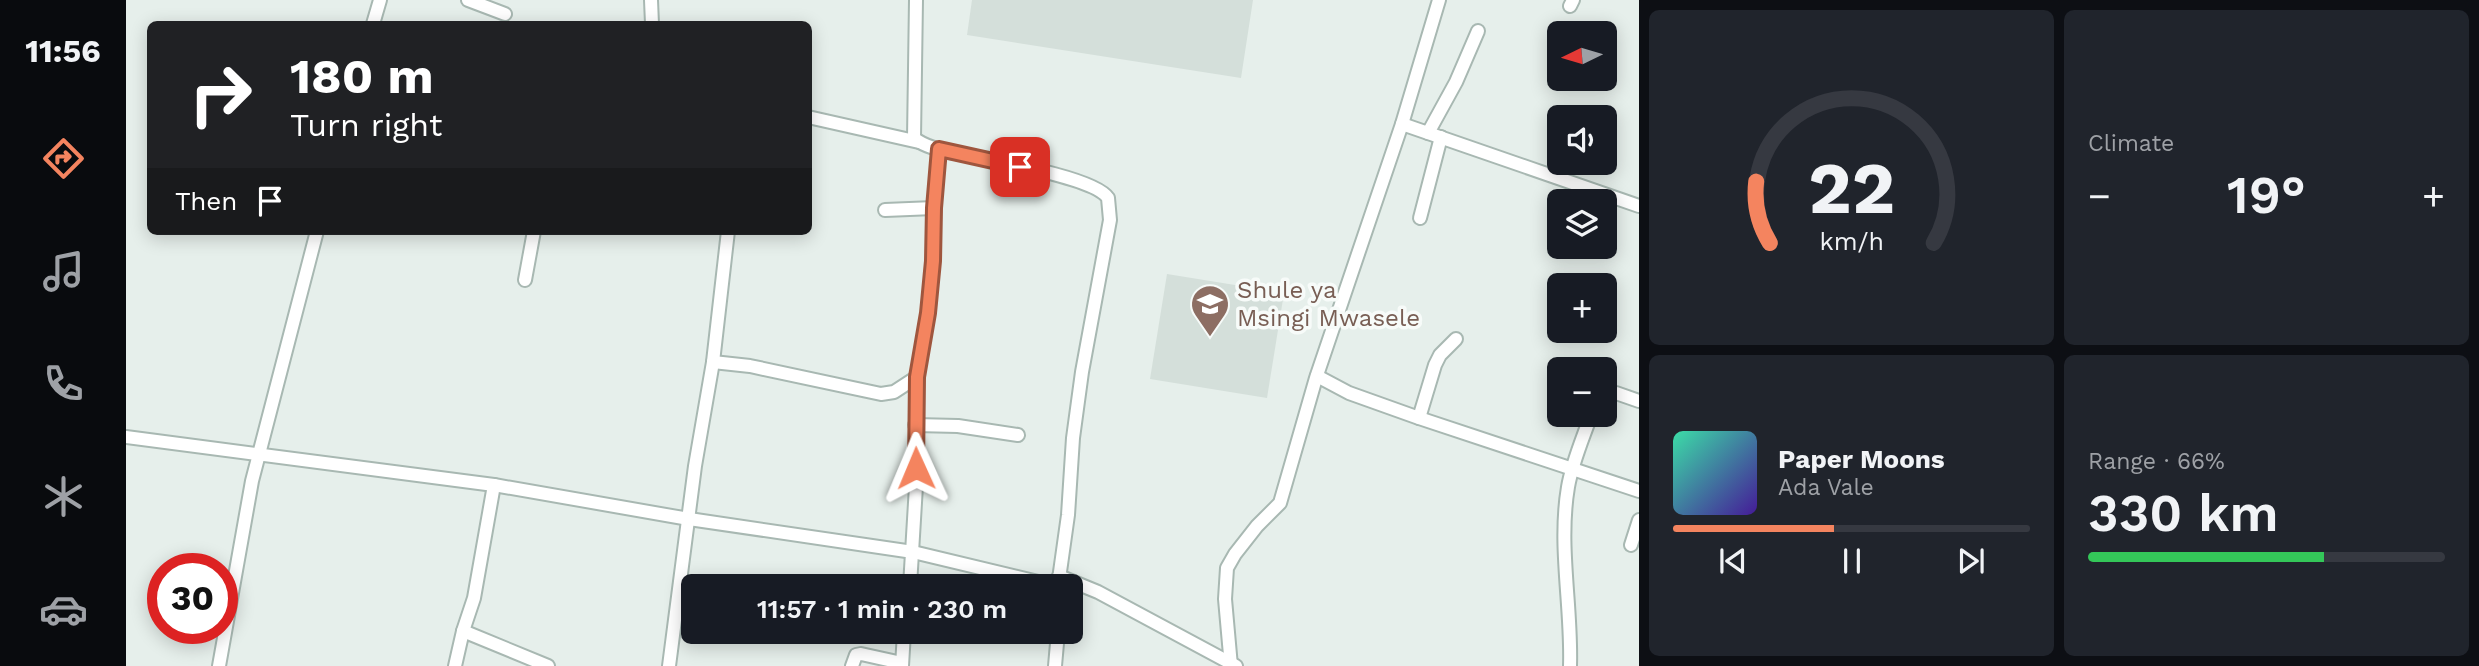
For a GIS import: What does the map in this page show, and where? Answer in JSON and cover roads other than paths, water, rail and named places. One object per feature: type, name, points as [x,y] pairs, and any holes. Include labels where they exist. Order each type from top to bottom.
[{"type":"street","points":[[374,21],[380,0]]},
{"type":"street","points":[[468,0],[505,14]]},
{"type":"street","points":[[651,0],[652,21]]},
{"type":"street","points":[[916,0],[913,133],[919,142]]},
{"type":"street","points":[[1233,665],[1225,599],[1227,568],[1257,526],[1280,503],[1317,376],[1402,124],[1439,0]]},
{"type":"street","points":[[1428,133],[1456,82],[1478,31]]},
{"type":"street","points":[[812,118],[1065,177],[1097,188],[1108,198],[1110,220],[1082,372],[1073,438],[1068,514],[1058,574]]},
{"type":"street","points":[[1402,124],[1639,206]]},
{"type":"street","points":[[1420,218],[1441,137]]},
{"type":"street","points":[[911,574],[916,486],[917,377],[931,287],[939,149]]},
{"type":"street","points":[[885,210],[934,208]]},
{"type":"street","points":[[219,666],[252,481],[316,235]]},
{"type":"street","points":[[525,280],[533,235]]},
{"type":"street","points":[[669,666],[713,362],[728,235]]},
{"type":"street","points":[[1419,418],[1435,365],[1440,355],[1456,338]]},
{"type":"street","points":[[713,362],[750,366],[881,394],[894,392],[917,377]]},
{"type":"street","points":[[1317,376],[1349,393],[1419,418],[1573,469],[1638,487]]},
{"type":"street","points":[[1617,393],[1639,401]]},
{"type":"street","points":[[915,425],[958,426],[1018,435]]},
{"type":"street","points":[[1570,666],[1570,606],[1564,555],[1566,501],[1587,427]]},
{"type":"street","points":[[126,437],[494,485],[689,519],[913,552],[1015,574]]},
{"type":"street","points":[[455,666],[474,598],[494,485]]},
{"type":"street","points":[[1631,545],[1639,520]]},
{"type":"street","points":[[1083,589],[1098,592],[1233,665]]},
{"type":"street","points":[[463,631],[548,666]]},
{"type":"street","points":[[852,666],[856,655],[861,654],[902,664],[903,644]]},
{"type":"street","points":[[1055,666],[1057,644]]},
{"type":"place","name":"Shule ya Msingi Mwasele","points":[[1210,338]]}]
